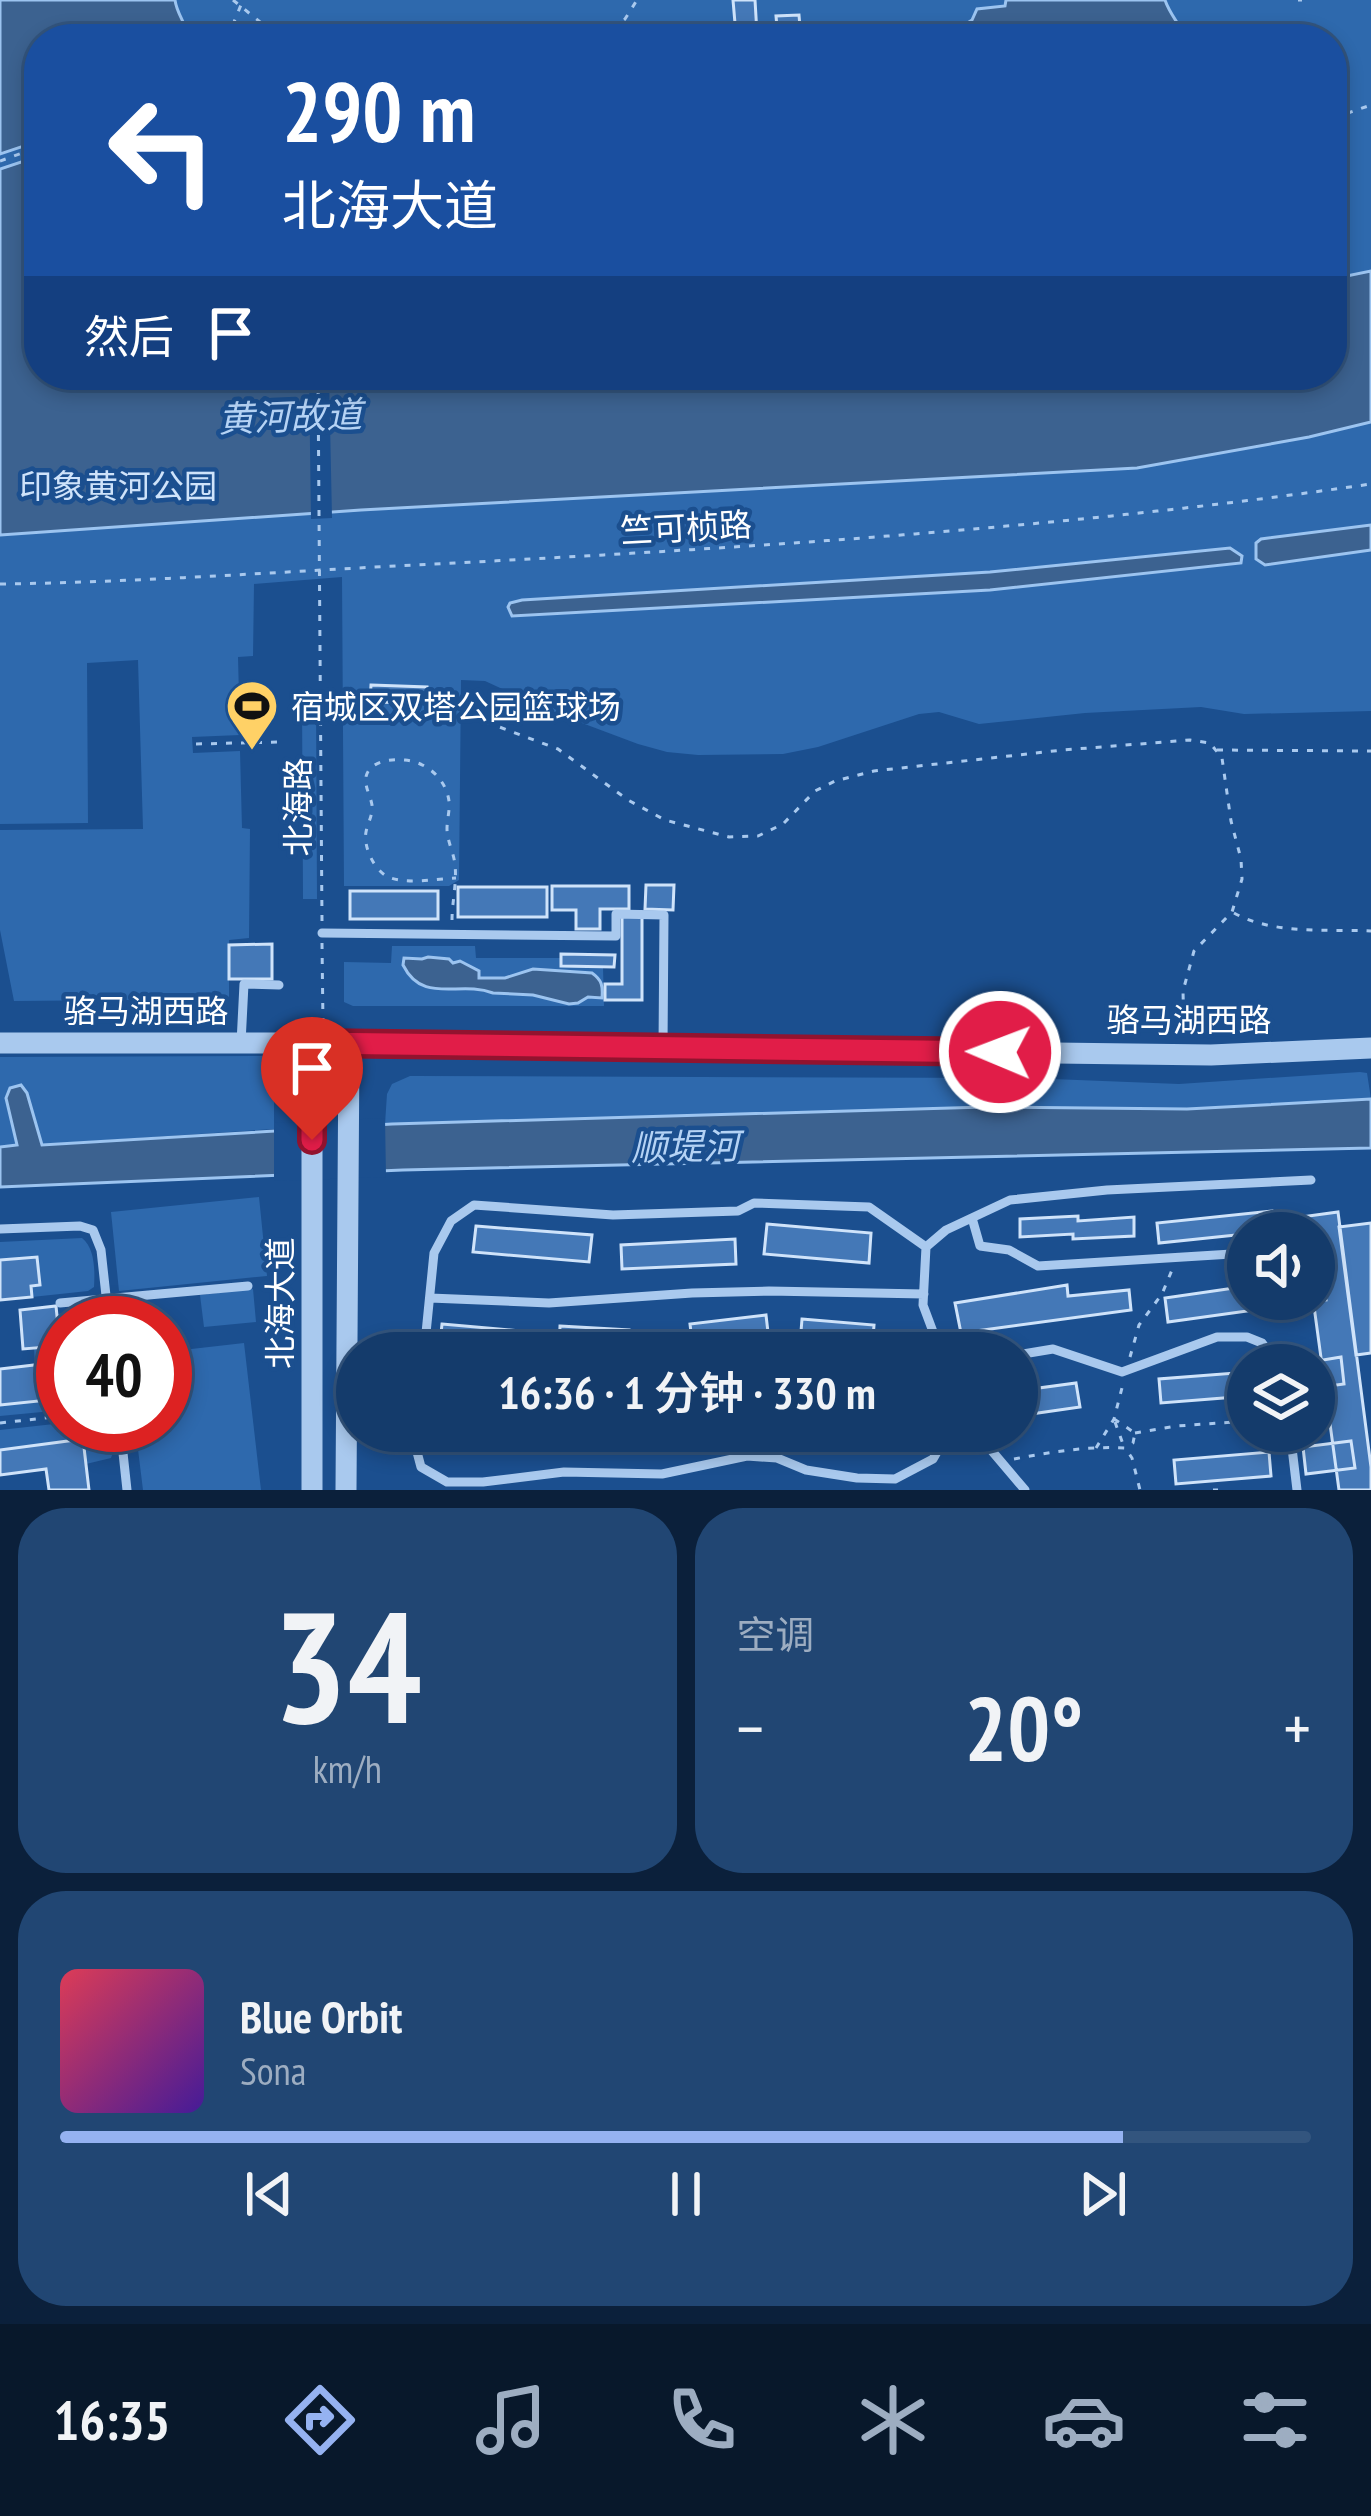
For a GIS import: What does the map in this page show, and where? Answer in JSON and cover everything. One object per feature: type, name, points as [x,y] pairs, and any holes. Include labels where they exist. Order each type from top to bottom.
[{"type":"street","name":"骆马湖西路","points":[[0,1043],[1184,1054],[1371,1048]]},
{"type":"street","name":"北海大道","points":[[312,1490],[312,1093],[318,1044]]},
{"type":"street","name":"北海大道","points":[[349,1044],[351,1332]]},
{"type":"street","name":"北海大道","points":[[346,1490],[348,1452]]},
{"type":"lane","points":[[322,933],[616,936],[616,914],[664,914],[663,1047]]},
{"type":"lane","points":[[242,1043],[244,984],[279,985]]},
{"type":"lane","points":[[933,1332],[923,1305],[926,1247],[946,1230],[1010,1200],[1311,1180]]},
{"type":"lane","points":[[426,1332],[434,1253],[451,1222],[474,1205],[613,1215],[739,1211],[754,1203],[869,1207],[926,1247]]},
{"type":"lane","points":[[972,1218],[980,1246],[1009,1250],[1038,1266],[1227,1254]]},
{"type":"lane","points":[[0,1229],[80,1226],[93,1231],[101,1250],[106,1296]]},
{"type":"lane","points":[[139,1296],[248,1286]]},
{"type":"lane","points":[[430,1298],[549,1303],[770,1291],[923,1294]]},
{"type":"lane","points":[[1038,1351],[1053,1349],[1122,1372],[1217,1337],[1246,1336],[1263,1344]]},
{"type":"lane","points":[[123,1452],[127,1490]]},
{"type":"lane","points":[[417,1452],[421,1467],[447,1482],[465,1482],[564,1472],[662,1474],[747,1456],[777,1458],[806,1470],[857,1478],[895,1479],[933,1460],[938,1452]]},
{"type":"lane","points":[[993,1452],[1025,1490]]},
{"type":"lane","points":[[1292,1452],[1297,1490]]},
{"type":"path","points":[[233,0],[242,3]]},
{"type":"path","points":[[619,24],[637,0]]},
{"type":"path","name":"北海路","points":[[318,390],[322,933],[318,1044]]},
{"type":"path","name":"竺可桢路","points":[[0,584],[114,583],[756,548],[1219,506],[1371,484]]},
{"type":"path","points":[[486,722],[558,749],[628,800],[665,820],[729,837],[758,836],[783,824],[815,791],[874,771],[1063,750],[1190,740],[1210,743],[1222,758],[1242,879],[1232,912],[1194,951],[1186,972],[1184,1054]]},
{"type":"path","points":[[196,744],[278,742]]},
{"type":"path","points":[[1216,750],[1371,751]]},
{"type":"path","points":[[452,934],[456,878],[444,784],[416,762],[382,761],[365,781],[372,807],[366,846],[382,873],[403,880],[456,878]]},
{"type":"path","points":[[1232,912],[1270,926],[1371,931]]},
{"type":"path","points":[[0,1423],[36,1419]]},
{"type":"path","points":[[1141,1490],[1114,1420],[1135,1433],[1227,1422]]},
{"type":"path","points":[[1001,1462],[1065,1450],[1125,1448],[1133,1443],[1135,1433]]},
{"type":"green space","name":"印象黄河公园","points":[[0,0],[1371,0],[1371,711],[1244,714],[1201,707],[979,724],[939,712],[783,754],[698,755],[638,744],[485,681],[461,680],[459,880],[449,886],[344,886],[342,577],[254,584],[253,656],[238,657],[240,735],[192,737],[193,753],[240,751],[242,828],[250,829],[249,938],[229,940],[229,999],[14,1001],[0,930],[0,830],[143,829],[138,660],[87,663],[88,823],[0,824]]},
{"type":"green space","points":[[316,694],[317,899],[303,899],[302,695]]},
{"type":"green space","points":[[392,946],[475,946],[476,958],[561,958],[561,966],[603,967],[604,1006],[353,1006],[344,1002],[344,962],[391,963]]},
{"type":"green space","points":[[262,1056],[274,1064],[274,1129],[0,1147],[0,1057]]},
{"type":"green space","points":[[1367,1073],[1371,1099],[1188,1109],[985,1107],[385,1124],[392,1084],[410,1076],[1027,1078],[1179,1084]]},
{"type":"green space","points":[[259,1197],[267,1276],[119,1291],[111,1212]]},
{"type":"green space","points":[[82,1238],[90,1248],[94,1287],[32,1297],[31,1286],[40,1285],[0,1260],[0,1242]]},
{"type":"green space","points":[[253,1289],[256,1322],[204,1327],[200,1295]]},
{"type":"green space","points":[[244,1343],[261,1490],[143,1490],[138,1452],[192,1452],[192,1349]]},
{"type":"green space","points":[[36,1401],[36,1413],[0,1416],[0,1405]]},
{"type":"green space","points":[[36,1426],[36,1445],[0,1450],[0,1430]]},
{"type":"green space","points":[[84,1452],[113,1452],[111,1458],[86,1464]]},
{"type":"water","points":[[0,0],[175,0],[184,24],[24,24],[24,146],[0,154]]},
{"type":"water","points":[[1006,0],[1165,0],[1178,24],[966,24],[977,9],[1005,6]]},
{"type":"water","name":"黄河故道","points":[[24,161],[24,390],[1347,390],[1347,276],[1371,271],[1371,422],[1137,468],[361,510],[0,535],[0,169]]},
{"type":"water","points":[[1371,525],[1371,550],[1265,565],[1256,559],[1256,543],[1261,539]]},
{"type":"water","points":[[1230,548],[1242,556],[1241,563],[990,590],[512,616],[508,607],[522,600],[990,572]]},
{"type":"water","points":[[404,958],[460,961],[479,971],[479,978],[505,978],[533,969],[592,973],[601,984],[602,998],[569,1004],[533,995],[431,988],[411,977],[403,965]]},
{"type":"water","name":"顺堤河","points":[[21,1085],[42,1145],[392,1124],[985,1107],[1187,1109],[1371,1099],[1371,1148],[403,1170],[0,1187],[0,1147],[17,1145],[6,1098],[10,1088]]},
{"type":"pier","points":[[309,390],[329,390],[332,518],[311,519]]},
{"type":"pier","points":[[385,1118],[386,1177],[274,1181],[274,1123]]},
{"type":"building","points":[[733,0],[755,0],[756,24],[735,24]]},
{"type":"building","points":[[799,15],[800,24],[777,24],[776,16]]},
{"type":"building","points":[[371,685],[427,687],[427,703],[370,702]]},
{"type":"building","points":[[646,885],[674,885],[673,910],[645,909]]},
{"type":"building","points":[[552,886],[629,886],[629,909],[600,909],[600,929],[576,929],[576,910],[552,910]]},
{"type":"building","points":[[458,887],[547,887],[547,917],[458,917]]},
{"type":"building","points":[[350,891],[438,891],[438,919],[350,919]]},
{"type":"building","points":[[622,916],[642,916],[642,1000],[605,1000],[605,984],[622,984]]},
{"type":"building","points":[[272,944],[272,979],[229,979],[229,945]]},
{"type":"building","points":[[561,954],[615,955],[614,967],[561,966]]},
{"type":"building","points":[[1335,1212],[1371,1490],[1339,1490],[1334,1452],[1335,1344],[1319,1344],[1316,1320],[1335,1320]]},
{"type":"building","points":[[1078,1216],[1078,1221],[1134,1217],[1134,1236],[1020,1237],[1020,1219]]},
{"type":"building","points":[[1227,1216],[1227,1236],[1159,1243],[1157,1223]]},
{"type":"building","points":[[1371,1223],[1371,1353],[1356,1355],[1339,1227]]},
{"type":"building","points":[[767,1224],[871,1233],[869,1263],[764,1254]]},
{"type":"building","points":[[476,1226],[592,1235],[589,1262],[473,1252]]},
{"type":"building","points":[[735,1239],[736,1264],[622,1269],[621,1245]]},
{"type":"building","points":[[37,1257],[40,1285],[31,1286],[32,1297],[0,1300],[0,1260]]},
{"type":"building","points":[[1067,1285],[1068,1296],[1129,1290],[1131,1310],[961,1332],[955,1303]]},
{"type":"building","points":[[1227,1289],[1227,1314],[1168,1322],[1165,1298]]},
{"type":"building","points":[[36,1308],[36,1348],[23,1349],[20,1310]]},
{"type":"building","points":[[766,1315],[768,1332],[691,1332],[690,1324]]},
{"type":"building","points":[[802,1319],[874,1325],[873,1332],[801,1332]]},
{"type":"building","points":[[442,1324],[521,1331],[521,1332],[441,1332]]},
{"type":"building","points":[[560,1326],[629,1330],[629,1332],[560,1332]]},
{"type":"building","points":[[1341,1357],[1344,1384],[1335,1385],[1335,1358]]},
{"type":"building","points":[[36,1365],[36,1401],[0,1405],[0,1369]]},
{"type":"building","points":[[1227,1374],[1227,1398],[1161,1403],[1159,1379]]},
{"type":"building","points":[[1076,1383],[1080,1407],[1038,1413],[1038,1388]]},
{"type":"building","points":[[1351,1441],[1355,1468],[1306,1474],[1304,1452],[1335,1452],[1335,1443]]},
{"type":"building","points":[[36,1445],[36,1452],[85,1452],[89,1490],[49,1490],[46,1469],[0,1475],[0,1450]]},
{"type":"building","points":[[1269,1452],[1271,1476],[1176,1484],[1174,1460]]},
{"type":"place","name":"宿城区双塔公园篮球场","points":[[252,752]]},
{"type":"route","points":[[312,1140],[312,1043],[1000,1052]]}]
